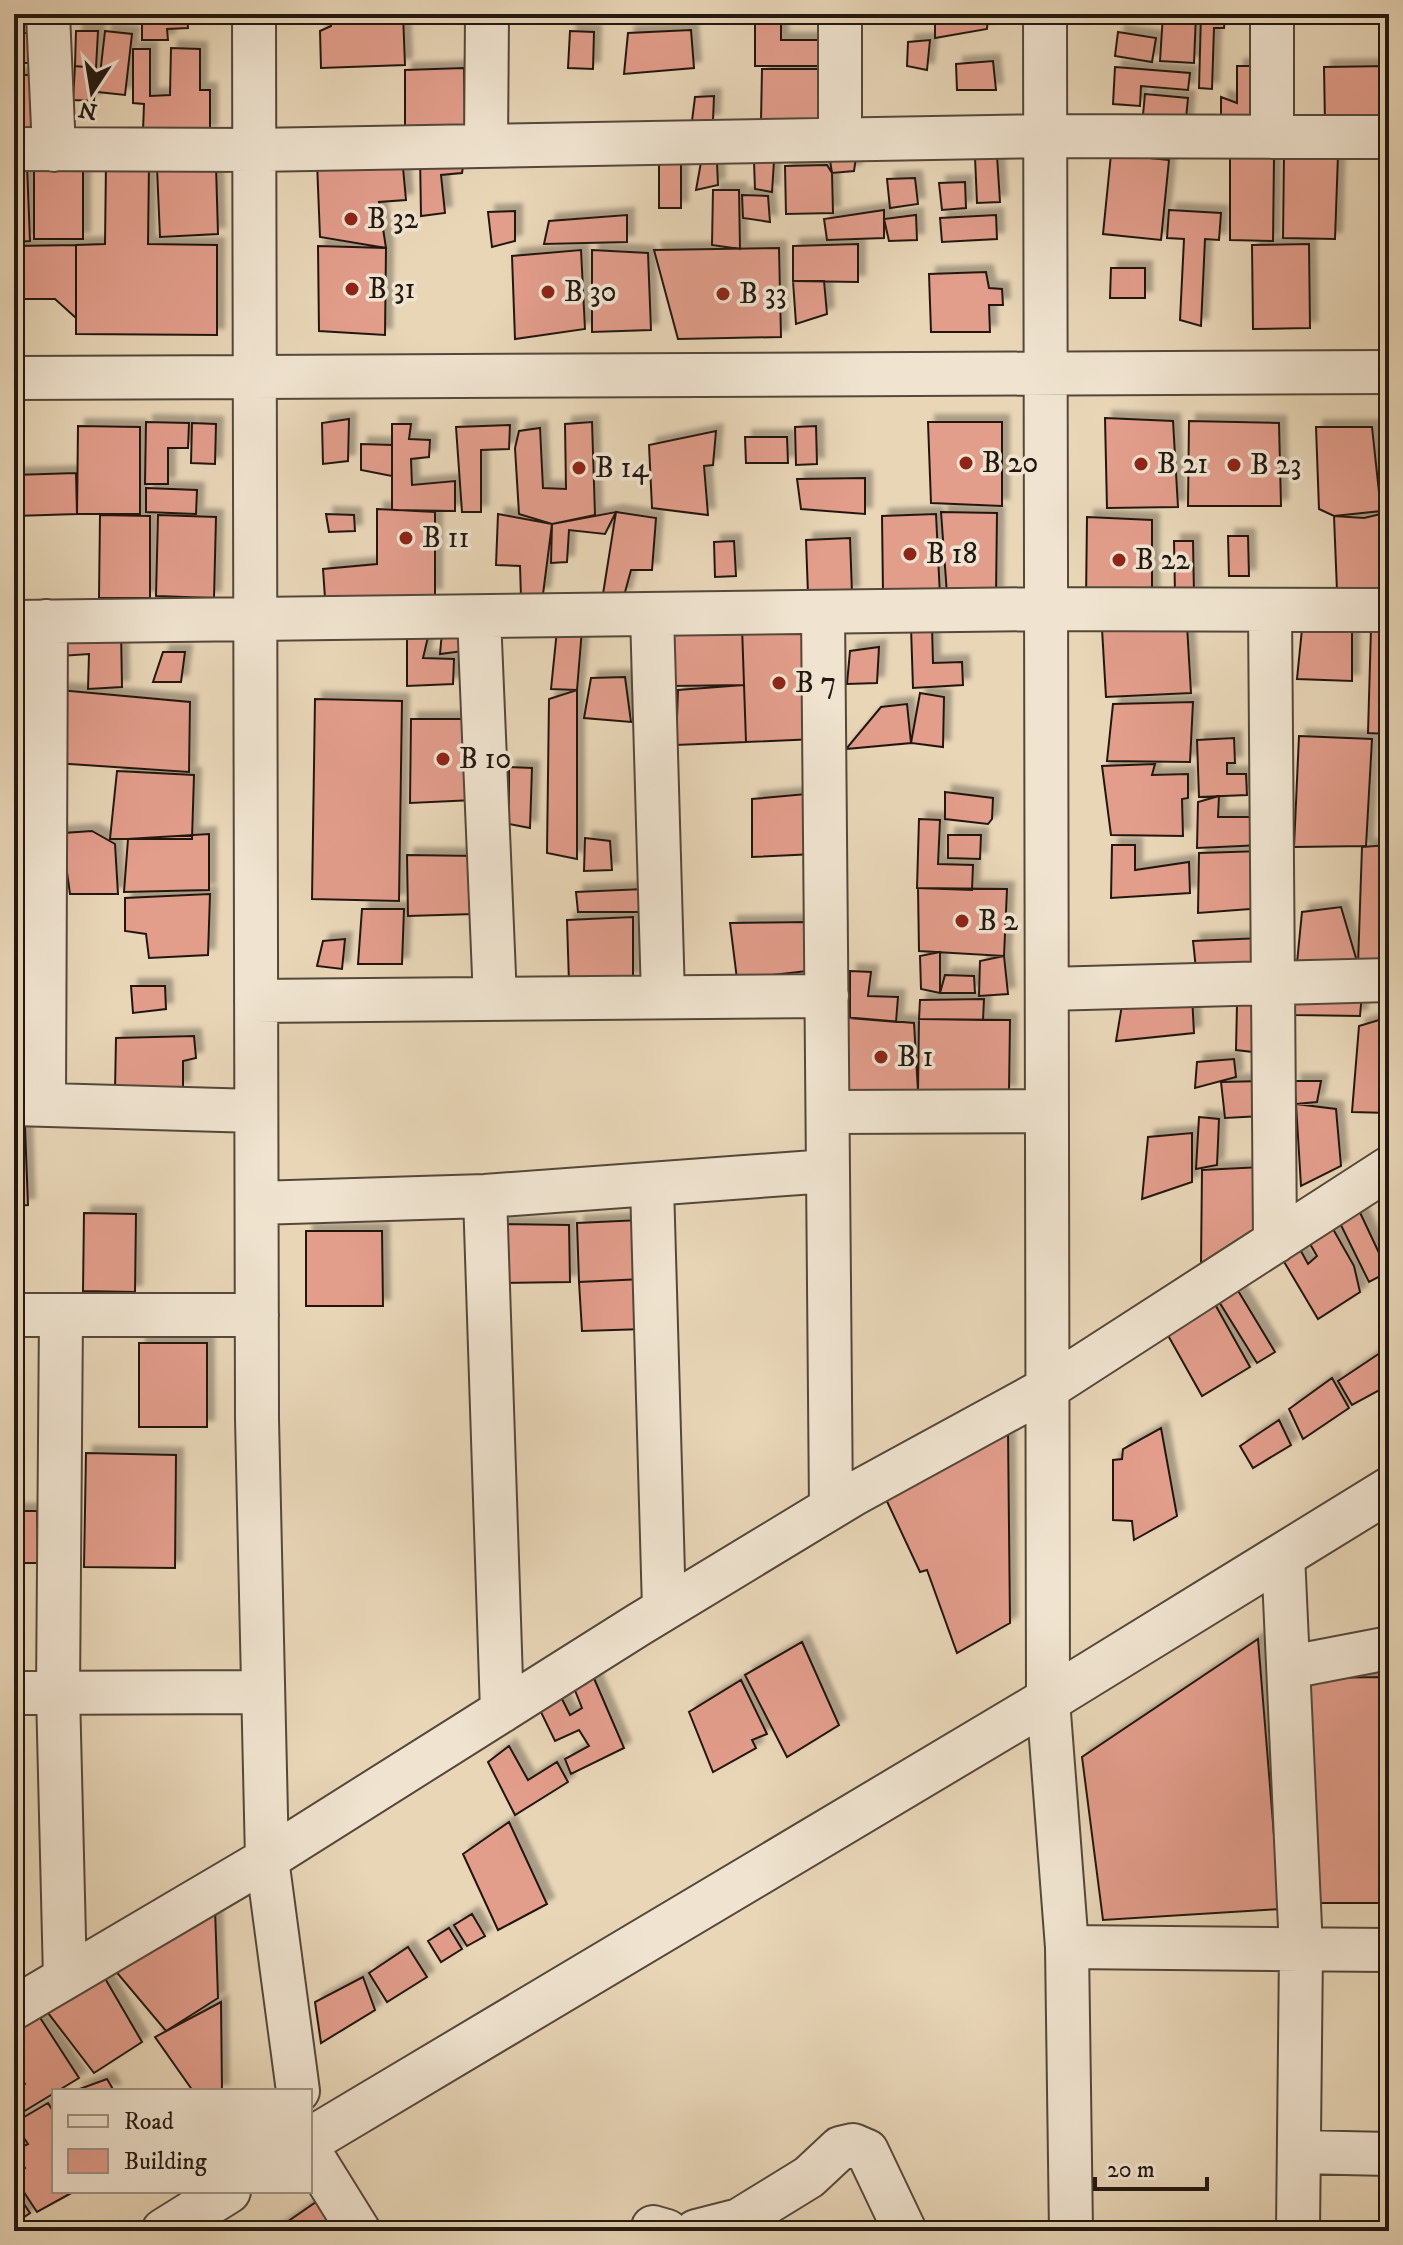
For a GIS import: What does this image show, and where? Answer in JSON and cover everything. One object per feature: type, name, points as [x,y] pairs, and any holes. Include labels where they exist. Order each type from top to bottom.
[{"type":"street","points":[[48,14],[34,150],[254,150],[1045,136],[1389,137]]},
{"type":"street","points":[[254,14],[257,1315],[263,1692],[267,1859],[298,2089]]},
{"type":"street","points":[[486,146],[487,14]]},
{"type":"street","points":[[840,14],[840,139]]},
{"type":"street","points":[[1045,14],[1048,1700],[1067,1947],[1071,2231]]},
{"type":"street","points":[[1272,14],[1272,137]]},
{"type":"street","points":[[14,378],[1389,372]]},
{"type":"street","points":[[256,1111],[29,1104],[30,622],[1046,609],[1389,610]]},
{"type":"street","points":[[1270,610],[1275,1242]]},
{"type":"street","points":[[823,612],[831,1508]]},
{"type":"street","points":[[652,614],[663,997]]},
{"type":"street","points":[[479,617],[495,999]]},
{"type":"street","points":[[1047,989],[1389,980]]},
{"type":"street","points":[[256,1001],[827,996]]},
{"type":"street","points":[[828,1112],[1047,1111]]},
{"type":"street","points":[[14,2008],[267,1859],[664,1609],[831,1508],[1048,1388],[1389,1168]]},
{"type":"street","points":[[257,1203],[485,1196],[828,1171]]},
{"type":"street","points":[[652,1185],[664,1609]]},
{"type":"street","points":[[485,1196],[502,1711]]},
{"type":"street","points":[[14,1315],[257,1315]]},
{"type":"street","points":[[61,1315],[58,1693],[65,1978]]},
{"type":"street","points":[[312,2139],[1048,1700],[1389,1490]]},
{"type":"street","points":[[1283,1555],[1301,1949],[1298,2231]]},
{"type":"street","points":[[1290,1667],[1389,1648]]},
{"type":"street","points":[[14,1693],[263,1692]]},
{"type":"street","points":[[1067,1947],[1389,1950]]},
{"type":"street","points":[[696,2231],[739,2220],[809,2177],[840,2148],[853,2145],[867,2151],[905,2231]]},
{"type":"street","points":[[1299,2152],[1389,2154]]},
{"type":"street","points":[[312,2155],[359,2231]]},
{"type":"street","points":[[164,2231],[225,2193]]},
{"type":"building","points":[[142,14],[187,14],[188,28],[167,29],[168,40],[142,40]]},
{"type":"building","points":[[331,14],[403,14],[405,65],[321,68],[320,31],[331,26]]},
{"type":"building","points":[[755,14],[781,14],[781,40],[827,40],[824,66],[755,66]]},
{"type":"building","points":[[935,14],[988,14],[987,29],[935,38]]},
{"type":"building","points":[[1163,14],[1196,14],[1194,63],[1160,61]]},
{"type":"building","points":[[1201,14],[1225,14],[1224,28],[1214,28],[1212,89],[1199,88]]},
{"type":"building","points":[[14,16],[22,16],[22,33],[36,33],[36,63],[14,63]]},
{"type":"building","points":[[691,30],[694,68],[624,74],[628,33]]},
{"type":"building","points":[[76,31],[98,31],[96,68],[75,66]]},
{"type":"building","points":[[105,31],[132,34],[125,95],[98,92]]},
{"type":"building","points":[[570,31],[594,32],[593,69],[568,68]]},
{"type":"building","points":[[1118,32],[1156,38],[1152,62],[1115,56]]},
{"type":"building","points":[[930,40],[927,70],[907,66],[908,42]]},
{"type":"building","points":[[171,48],[200,49],[200,90],[210,90],[210,132],[143,131],[144,104],[133,103],[133,49],[150,49],[150,96],[170,95]]},
{"type":"building","points":[[993,61],[996,90],[957,90],[956,64]]},
{"type":"building","points":[[75,66],[96,68],[94,101],[73,100]]},
{"type":"building","points":[[1237,66],[1261,66],[1261,119],[1221,119],[1221,97],[1237,103]]},
{"type":"building","points":[[1389,66],[1389,123],[1325,123],[1324,67]]},
{"type":"building","points":[[1115,67],[1190,73],[1188,90],[1141,86],[1140,106],[1113,104]]},
{"type":"building","points":[[464,68],[465,129],[405,129],[405,70]]},
{"type":"building","points":[[762,69],[826,69],[824,121],[761,121]]},
{"type":"building","points":[[14,75],[32,75],[33,128],[14,129]]},
{"type":"building","points":[[1145,94],[1188,98],[1185,129],[1142,125]]},
{"type":"building","points":[[714,96],[713,121],[692,121],[695,97]]},
{"type":"building","points":[[829,154],[856,157],[854,171],[832,173]]},
{"type":"building","points":[[1111,154],[1169,160],[1161,240],[1103,234]]},
{"type":"building","points":[[1284,154],[1338,155],[1335,239],[1283,238]]},
{"type":"building","points":[[420,155],[464,161],[462,173],[441,175],[445,213],[421,216]]},
{"type":"building","points":[[997,156],[1000,202],[977,203],[975,157]]},
{"type":"building","name":"B 32","points":[[402,157],[406,200],[379,202],[386,248],[320,237],[317,162]]},
{"type":"building","points":[[1230,157],[1274,158],[1273,241],[1230,240]]},
{"type":"building","points":[[659,160],[681,160],[681,208],[659,208]]},
{"type":"building","points":[[774,161],[772,192],[755,189],[754,162]]},
{"type":"building","points":[[701,162],[717,163],[718,185],[696,190]]},
{"type":"building","points":[[106,163],[149,163],[148,244],[217,245],[217,335],[76,334],[76,245],[105,244]]},
{"type":"building","points":[[27,165],[30,241],[14,242],[14,166]]},
{"type":"building","points":[[827,165],[832,173],[833,213],[786,214],[785,166]]},
{"type":"building","points":[[216,166],[218,234],[160,237],[157,168]]},
{"type":"building","points":[[34,169],[83,169],[83,239],[34,239]]},
{"type":"building","points":[[915,178],[918,204],[890,208],[887,179]]},
{"type":"building","points":[[965,182],[966,208],[942,210],[939,183]]},
{"type":"building","points":[[713,190],[739,190],[740,249],[712,245]]},
{"type":"building","points":[[742,195],[768,196],[770,222],[743,218]]},
{"type":"building","points":[[884,210],[884,238],[827,240],[824,219]]},
{"type":"building","points":[[1169,210],[1221,213],[1219,240],[1205,239],[1201,326],[1180,320],[1184,239],[1167,238]]},
{"type":"building","points":[[515,211],[515,241],[492,247],[488,212]]},
{"type":"building","points":[[627,215],[627,242],[544,244],[549,221]]},
{"type":"building","points":[[916,215],[917,240],[889,241],[884,219]]},
{"type":"building","points":[[996,215],[997,239],[942,242],[940,218]]},
{"type":"building","points":[[858,244],[858,282],[793,281],[793,246]]},
{"type":"building","points":[[1309,244],[1310,328],[1253,329],[1252,245]]},
{"type":"building","points":[[76,245],[76,318],[55,299],[14,299],[14,246]]},
{"type":"building","name":"B 31","points":[[318,246],[386,248],[385,335],[319,331]]},
{"type":"building","name":"B 33","points":[[779,248],[781,337],[678,339],[654,250]]},
{"type":"building","name":"B 30","points":[[581,250],[585,329],[515,339],[512,256]]},
{"type":"building","points":[[592,250],[648,253],[651,330],[592,332]]},
{"type":"building","points":[[1111,268],[1145,268],[1145,298],[1110,298]]},
{"type":"building","points":[[986,272],[989,288],[1002,289],[1003,305],[989,305],[990,332],[931,332],[929,274]]},
{"type":"building","points":[[793,281],[824,281],[827,314],[796,324]]},
{"type":"building","name":"B 21","points":[[1105,418],[1173,421],[1178,507],[1107,508]]},
{"type":"building","points":[[349,419],[348,461],[323,464],[322,423]]},
{"type":"building","name":"B 23","points":[[1189,421],[1279,423],[1281,506],[1188,506]]},
{"type":"building","points":[[146,422],[189,423],[188,448],[168,448],[168,484],[145,484]]},
{"type":"building","name":"B 14","points":[[592,422],[595,515],[552,524],[519,514],[515,448],[519,431],[540,428],[543,488],[566,489],[565,424]]},
{"type":"building","name":"B 20","points":[[928,422],[1002,422],[1002,506],[931,503]]},
{"type":"building","points":[[192,423],[216,424],[215,464],[191,463]]},
{"type":"building","points":[[392,424],[411,424],[409,439],[430,440],[429,457],[411,459],[412,485],[455,481],[455,511],[392,510]]},
{"type":"building","points":[[510,425],[509,449],[481,450],[481,512],[462,512],[456,427]]},
{"type":"building","points":[[78,426],[140,427],[140,514],[77,514]]},
{"type":"building","points":[[816,426],[817,464],[796,465],[795,427]]},
{"type":"building","points":[[1316,427],[1372,427],[1381,511],[1334,516],[1319,509]]},
{"type":"building","points":[[1382,427],[1389,428],[1389,501]]},
{"type":"building","points":[[716,431],[713,465],[704,466],[708,515],[652,508],[649,445]]},
{"type":"building","points":[[745,437],[787,437],[788,463],[746,463]]},
{"type":"building","points":[[361,444],[392,445],[392,476],[361,470]]},
{"type":"building","points":[[76,473],[77,514],[15,516],[14,475]]},
{"type":"building","points":[[865,478],[865,514],[801,509],[797,479]]},
{"type":"building","points":[[146,488],[197,490],[196,514],[146,512]]},
{"type":"building","name":"B 11","points":[[377,509],[435,512],[435,595],[325,598],[323,569],[377,564]]},
{"type":"building","points":[[616,512],[605,534],[569,530],[567,562],[551,563],[552,524]]},
{"type":"building","points":[[616,512],[656,518],[652,570],[631,570],[624,596],[603,594]]},
{"type":"building","points":[[941,512],[997,513],[996,595],[947,594]]},
{"type":"building","points":[[1389,512],[1389,595],[1337,591],[1334,516],[1364,518]]},
{"type":"building","points":[[326,514],[354,515],[355,531],[329,532]]},
{"type":"building","points":[[498,514],[552,524],[543,594],[521,597],[520,566],[496,565]]},
{"type":"building","name":"B 18","points":[[936,514],[940,596],[883,593],[882,516]]},
{"type":"building","points":[[100,515],[150,516],[150,598],[99,598]]},
{"type":"building","points":[[158,515],[216,517],[214,598],[156,596]]},
{"type":"building","name":"B 22","points":[[1087,517],[1152,520],[1152,609],[1086,600]]},
{"type":"building","points":[[1228,536],[1248,536],[1249,576],[1229,576]]},
{"type":"building","points":[[850,538],[852,593],[808,594],[806,540]]},
{"type":"building","points":[[734,541],[736,576],[715,577],[714,542]]},
{"type":"building","points":[[1174,541],[1193,541],[1194,594],[1175,594]]},
{"type":"building","points":[[1303,619],[1352,620],[1352,681],[1297,679]]},
{"type":"building","name":"B 7","points":[[814,621],[816,739],[746,742],[742,627]]},
{"type":"building","points":[[670,624],[742,627],[744,685],[671,686]]},
{"type":"building","points":[[1187,625],[1191,693],[1106,697],[1102,629]]},
{"type":"building","points":[[932,626],[933,663],[962,662],[963,685],[913,688],[911,627]]},
{"type":"building","points":[[1389,627],[1389,734],[1368,733],[1371,628]]},
{"type":"building","points":[[60,628],[121,629],[122,687],[88,689],[89,654],[60,656]]},
{"type":"building","points":[[582,629],[577,690],[551,689],[557,630]]},
{"type":"building","points":[[407,632],[428,637],[423,658],[454,659],[453,684],[407,686]]},
{"type":"building","points":[[442,632],[466,632],[471,650],[440,654]]},
{"type":"building","points":[[14,634],[22,634],[22,693],[14,693]]},
{"type":"building","points":[[879,647],[877,683],[847,684],[850,651]]},
{"type":"building","points":[[163,652],[185,652],[181,682],[153,682]]},
{"type":"building","points":[[625,677],[631,722],[584,718],[591,678]]},
{"type":"building","points":[[744,685],[746,742],[676,745],[678,690]]},
{"type":"building","points":[[59,690],[190,702],[189,772],[55,763]]},
{"type":"building","points":[[577,690],[577,859],[547,853],[549,699]]},
{"type":"building","points":[[920,693],[944,697],[943,747],[911,743]]},
{"type":"building","points":[[315,699],[402,701],[399,901],[312,899]]},
{"type":"building","points":[[1193,702],[1190,762],[1107,761],[1113,704]]},
{"type":"building","points":[[907,704],[911,743],[846,749],[881,707]]},
{"type":"building","name":"B 10","points":[[411,719],[476,719],[474,800],[410,803]]},
{"type":"building","points":[[1299,736],[1372,739],[1366,846],[1294,847]]},
{"type":"building","points":[[1234,738],[1235,763],[1227,763],[1227,774],[1246,774],[1247,795],[1199,797],[1197,740]]},
{"type":"building","points":[[14,754],[21,754],[17,793],[14,794]]},
{"type":"building","points":[[1155,764],[1152,775],[1188,774],[1188,798],[1182,799],[1183,836],[1111,835],[1102,766]]},
{"type":"building","points":[[509,767],[532,768],[530,828],[509,824]]},
{"type":"building","points":[[117,771],[194,775],[192,839],[110,839]]},
{"type":"building","points":[[945,792],[993,798],[992,819],[988,824],[945,819]]},
{"type":"building","points":[[817,793],[815,854],[752,857],[752,799]]},
{"type":"building","points":[[1219,796],[1218,817],[1252,817],[1262,845],[1197,848],[1198,802]]},
{"type":"building","points":[[919,819],[940,820],[938,864],[973,865],[972,890],[917,888]]},
{"type":"building","points":[[92,831],[115,844],[118,894],[70,894],[65,858],[49,834]]},
{"type":"building","points":[[209,834],[209,890],[124,892],[128,839]]},
{"type":"building","points":[[948,835],[981,835],[980,859],[948,858]]},
{"type":"building","points":[[585,838],[610,841],[612,870],[584,871]]},
{"type":"building","points":[[1112,845],[1135,845],[1135,870],[1189,862],[1190,893],[1111,898]]},
{"type":"building","points":[[1389,845],[1389,962],[1358,965],[1362,847]]},
{"type":"building","points":[[1263,851],[1263,908],[1198,913],[1199,853]]},
{"type":"building","points":[[407,855],[477,856],[474,914],[408,916]]},
{"type":"building","name":"B 2","points":[[918,888],[1007,889],[1004,956],[919,951]]},
{"type":"building","points":[[644,889],[643,912],[578,912],[576,892]]},
{"type":"building","points":[[210,894],[208,955],[149,958],[146,934],[125,931],[125,898]]},
{"type":"building","points":[[1341,907],[1358,965],[1297,963],[1302,912]]},
{"type":"building","points":[[362,909],[404,909],[402,964],[358,964]]},
{"type":"building","points":[[633,917],[633,979],[569,983],[567,920]]},
{"type":"building","points":[[809,922],[807,971],[737,979],[730,923]]},
{"type":"building","points":[[1262,938],[1264,963],[1196,969],[1193,941]]},
{"type":"building","points":[[345,939],[342,969],[317,966],[323,941]]},
{"type":"building","points":[[940,952],[940,993],[921,989],[920,956]]},
{"type":"building","points":[[1004,956],[1008,994],[979,996],[980,961]]},
{"type":"building","points":[[850,971],[871,972],[868,996],[898,997],[896,1022],[850,1018]]},
{"type":"building","points":[[945,975],[974,976],[975,993],[940,993]]},
{"type":"building","points":[[131,986],[165,986],[166,1009],[133,1013]]},
{"type":"building","points":[[1124,993],[1192,996],[1194,1033],[1116,1041]]},
{"type":"building","points":[[1362,993],[1360,1016],[1294,1015],[1289,995]]},
{"type":"building","points":[[984,999],[983,1020],[919,1019],[920,1000]]},
{"type":"building","points":[[1258,1002],[1262,1053],[1236,1050],[1237,1004]]},
{"type":"building","name":"B 1","points":[[843,1017],[914,1023],[918,1091],[849,1099]]},
{"type":"building","points":[[1389,1017],[1389,1113],[1352,1112],[1359,1026]]},
{"type":"building","points":[[919,1019],[1010,1020],[1009,1092],[918,1091]]},
{"type":"building","points":[[194,1036],[196,1058],[183,1061],[183,1088],[115,1091],[116,1038]]},
{"type":"building","points":[[1234,1059],[1236,1077],[1195,1088],[1197,1062]]},
{"type":"building","points":[[1264,1081],[1262,1116],[1225,1118],[1221,1082]]},
{"type":"building","points":[[1294,1081],[1321,1081],[1317,1102],[1296,1104]]},
{"type":"building","points":[[1296,1104],[1336,1109],[1341,1166],[1301,1186]]},
{"type":"building","points":[[1199,1117],[1219,1119],[1217,1165],[1196,1169]]},
{"type":"building","points":[[14,1127],[25,1127],[28,1205],[14,1206]]},
{"type":"building","points":[[1192,1133],[1192,1182],[1142,1199],[1148,1137]]},
{"type":"building","points":[[1262,1167],[1261,1225],[1201,1263],[1202,1170]]},
{"type":"building","points":[[1356,1204],[1388,1272],[1369,1282],[1335,1213]]},
{"type":"building","points":[[84,1213],[136,1214],[135,1292],[83,1291]]},
{"type":"building","points":[[641,1220],[643,1279],[579,1282],[577,1223]]},
{"type":"building","points":[[1329,1222],[1354,1266],[1360,1292],[1318,1319],[1277,1250],[1296,1242],[1308,1264],[1317,1256],[1306,1237]]},
{"type":"building","points":[[501,1224],[569,1225],[570,1282],[500,1283]]},
{"type":"building","points":[[306,1231],[382,1231],[383,1306],[306,1306]]},
{"type":"building","points":[[643,1279],[645,1329],[582,1331],[579,1282]]},
{"type":"building","points":[[1237,1289],[1275,1352],[1257,1363],[1218,1300]]},
{"type":"building","points":[[1212,1299],[1250,1367],[1202,1396],[1165,1330]]},
{"type":"building","points":[[139,1343],[207,1343],[207,1427],[139,1427]]},
{"type":"building","points":[[1389,1347],[1389,1385],[1352,1405],[1338,1381]]},
{"type":"building","points":[[1332,1378],[1349,1408],[1303,1439],[1289,1409]]},
{"type":"building","points":[[1279,1420],[1291,1445],[1253,1468],[1240,1446]]},
{"type":"building","points":[[1161,1428],[1177,1516],[1134,1540],[1132,1521],[1113,1520],[1113,1460],[1122,1459],[1123,1449]]},
{"type":"building","points":[[1008,1430],[1010,1623],[957,1653],[927,1570],[920,1572],[884,1495]]},
{"type":"building","points":[[86,1453],[176,1455],[175,1568],[84,1567]]},
{"type":"building","points":[[14,1511],[37,1511],[38,1563],[14,1563]]},
{"type":"building","points":[[1258,1639],[1280,1909],[1103,1920],[1082,1757]]},
{"type":"building","points":[[802,1642],[839,1725],[787,1757],[745,1675]]},
{"type":"building","points":[[593,1676],[624,1748],[571,1774],[565,1759],[589,1746],[579,1730],[555,1741],[538,1706],[559,1693],[570,1715],[582,1708],[574,1688]]},
{"type":"building","points":[[1389,1677],[1389,1903],[1308,1903],[1306,1678]]},
{"type":"building","points":[[741,1680],[767,1734],[752,1740],[756,1748],[713,1772],[689,1712]]},
{"type":"building","points":[[509,1746],[528,1780],[557,1762],[568,1782],[515,1815],[488,1762]]},
{"type":"building","points":[[509,1822],[547,1904],[498,1930],[463,1854]]},
{"type":"building","points":[[215,1908],[218,1998],[166,2031],[113,1968]]},
{"type":"building","points":[[472,1914],[485,1936],[467,1946],[454,1925]]},
{"type":"building","points":[[449,1928],[462,1949],[441,1962],[428,1941]]},
{"type":"building","points":[[408,1947],[427,1977],[387,2002],[369,1973]]},
{"type":"building","points":[[103,1975],[142,2042],[94,2073],[42,2005]]},
{"type":"building","points":[[363,1977],[375,2010],[321,2043],[315,2002]]},
{"type":"building","points":[[221,2002],[222,2089],[192,2089],[155,2037]]},
{"type":"building","points":[[37,2013],[79,2078],[61,2089],[52,2089],[52,2094],[18,2115],[14,2110],[14,2092],[25,2084],[14,2064],[14,2044],[24,2037],[18,2021]]},
{"type":"building","points":[[107,2079],[113,2089],[80,2089]]},
{"type":"building","points":[[48,2103],[52,2110],[52,2193],[71,2193],[37,2212],[14,2177],[25,2168],[15,2150],[28,2144],[14,2123]]},
{"type":"building","points":[[14,2189],[30,2213],[14,2224]]},
{"type":"building","points":[[316,2202],[335,2231],[274,2231]]},
{"type":"place","name":"B 32","points":[[351,219]]},
{"type":"place","name":"B 31","points":[[352,289]]},
{"type":"place","name":"B 30","points":[[548,292]]},
{"type":"place","name":"B 33","points":[[723,294]]},
{"type":"place","name":"B 20","points":[[966,463]]},
{"type":"place","name":"B 21","points":[[1141,464]]},
{"type":"place","name":"B 23","points":[[1234,465]]},
{"type":"place","name":"B 14","points":[[579,468]]},
{"type":"place","name":"B 11","points":[[406,538]]},
{"type":"place","name":"B 18","points":[[910,554]]},
{"type":"place","name":"B 22","points":[[1119,560]]},
{"type":"place","name":"B 7","points":[[779,683]]},
{"type":"place","name":"B 10","points":[[443,759]]},
{"type":"place","name":"B 2","points":[[962,921]]},
{"type":"place","name":"B 1","points":[[881,1057]]}]
